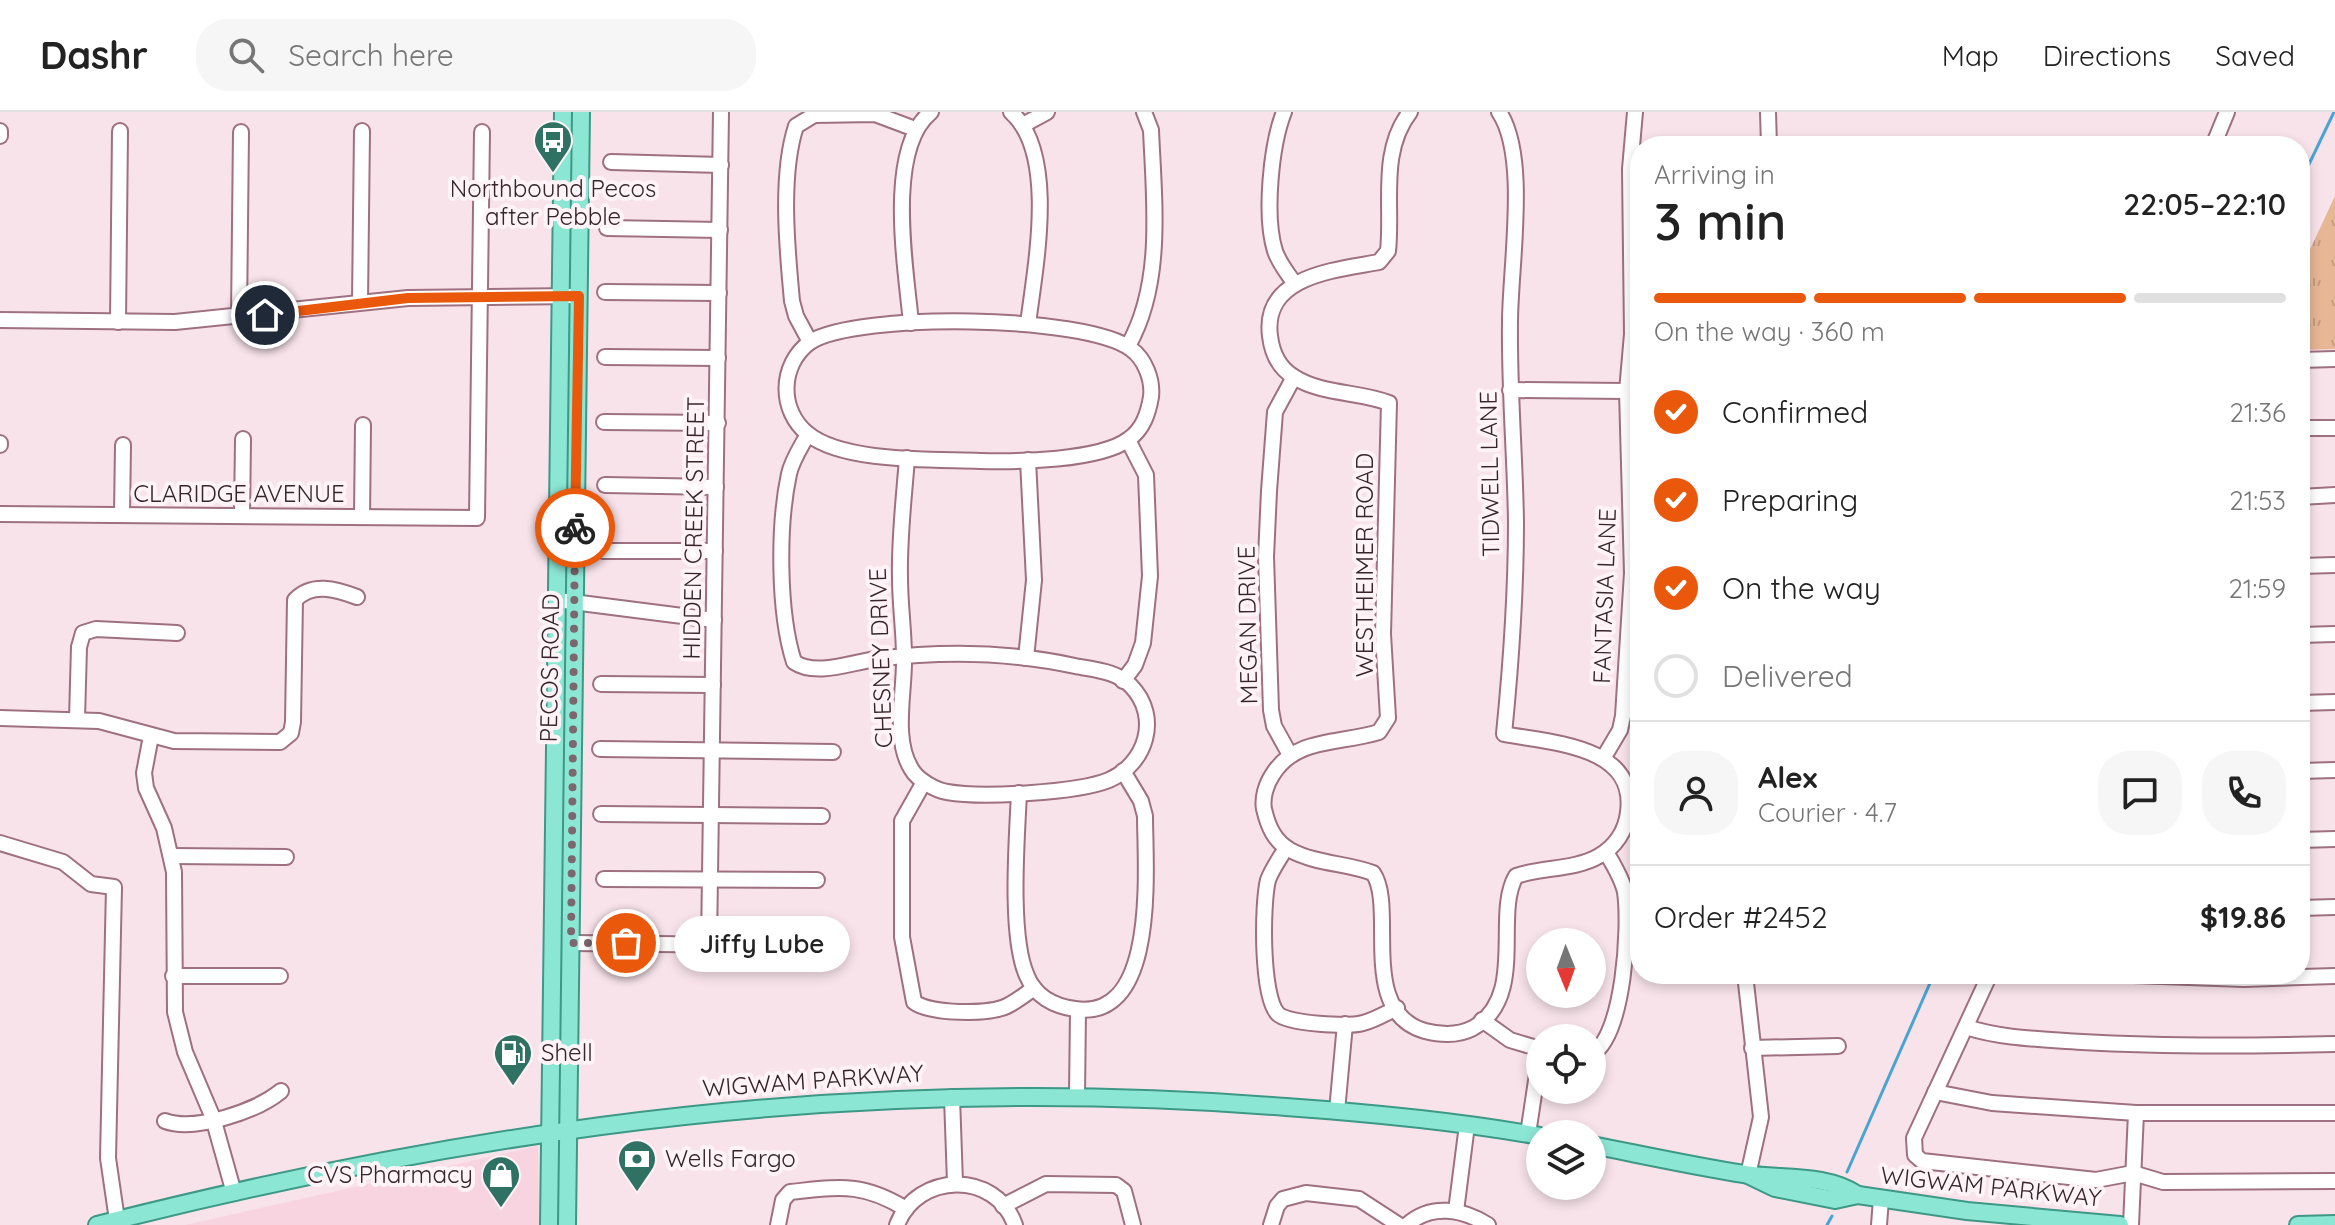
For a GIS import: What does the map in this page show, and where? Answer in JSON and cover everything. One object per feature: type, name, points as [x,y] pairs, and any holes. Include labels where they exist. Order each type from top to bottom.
[{"type":"main road","name":"PECOS ROAD","points":[[563,112],[561,296],[571,901],[567,1225]]},
{"type":"main road","name":"PECOS ROAD","points":[[549,1225],[553,901],[579,296],[581,112]]},
{"type":"main road","points":[[553,901],[571,901]]},
{"type":"main road","name":"WIGWAM PARKWAY","points":[[97,1225],[414,1154],[568,1128],[710,1111],[952,1097],[1077,1096],[1216,1101],[1337,1111],[1526,1134]]},
{"type":"main road","name":"WIGWAM PARKWAY","points":[[1606,1148],[1748,1175],[1775,1188],[1835,1200],[1858,1195],[2120,1225]]},
{"type":"main road","points":[[2298,1225],[2335,1224]]},
{"type":"street","name":"HIDDEN CREEK STREET","points":[[709,944],[721,112]]},
{"type":"street","points":[[911,323],[903,191],[907,152],[915,129],[931,112]]},
{"type":"street","points":[[1011,112],[1023,125],[1035,148],[1037,249],[1028,324]]},
{"type":"street","points":[[1023,125],[1047,112]]},
{"type":"street","points":[[1128,346],[1148,306],[1152,251],[1151,130],[1144,112]]},
{"type":"street","points":[[1284,112],[1273,163],[1273,241],[1276,254],[1295,284]]},
{"type":"street","name":"TIDWELL LANE","points":[[1501,112],[1511,141],[1515,194],[1510,390],[1516,522],[1512,656],[1504,734],[1585,749],[1604,757]]},
{"type":"street","name":"FANTASIA LANE","points":[[1633,136],[1635,112]]},
{"type":"street","points":[[1768,112],[1769,136]]},
{"type":"street","points":[[2217,136],[2227,112]]},
{"type":"street","points":[[1294,377],[1282,368],[1271,350],[1269,328],[1274,307],[1295,284],[1314,274],[1379,262],[1388,251],[1388,180],[1399,130],[1407,113]]},
{"type":"street","points":[[810,342],[796,316],[788,256],[791,141],[796,126],[814,115],[875,114],[915,129]]},
{"type":"street","points":[[118,322],[120,131]]},
{"type":"street","points":[[360,302],[362,131]]},
{"type":"street","points":[[239,317],[241,132]]},
{"type":"street","points":[[481,296],[482,132]]},
{"type":"street","points":[[611,162],[721,165]]},
{"type":"street","points":[[607,228],[720,230]]},
{"type":"street","points":[[605,292],[719,293]]},
{"type":"street","points":[[0,320],[118,322],[239,317],[360,302],[481,296],[579,296]]},
{"type":"street","name":"CLARIDGE AVENUE","points":[[0,514],[477,518],[481,296]]},
{"type":"street","points":[[970,321],[1028,324],[1113,338],[1139,355],[1147,370],[1152,392],[1147,415],[1128,440],[1085,453],[1028,460],[907,458],[847,450],[818,442],[789,409],[785,389],[790,366],[810,342],[821,336],[911,323],[970,321]]},
{"type":"street","points":[[605,357],[718,358]]},
{"type":"street","name":"FANTASIA LANE","points":[[1630,357],[1627,391],[1630,500]]},
{"type":"street","points":[[2310,360],[2335,359]]},
{"type":"street","name":"WESTHEIMER ROAD","points":[[1290,755],[1312,745],[1379,732],[1388,718],[1383,619],[1389,403],[1316,388],[1294,377]]},
{"type":"street","name":"MEGAN DRIVE","points":[[1290,755],[1274,726],[1271,710],[1266,557],[1275,412],[1294,377]]},
{"type":"street","points":[[1510,390],[1627,391]]},
{"type":"street","points":[[604,422],[718,423]]},
{"type":"street","points":[[362,517],[363,425]]},
{"type":"street","points":[[2310,428],[2335,428]]},
{"type":"street","points":[[808,434],[789,474],[784,531],[788,641],[798,665],[821,668],[904,656],[964,653],[1026,658],[1111,673],[1130,684],[1142,702],[1148,732],[1134,764],[1123,771],[1091,785],[1019,793],[944,792],[924,782],[902,821],[902,937],[914,1002],[924,1009],[938,1011],[994,1009],[1006,1006],[1034,988]]},
{"type":"street","points":[[242,516],[243,439]]},
{"type":"street","points":[[1123,681],[1135,665],[1143,643],[1150,576],[1146,475],[1128,440]]},
{"type":"street","points":[[122,515],[123,445]]},
{"type":"street","name":"CHESNEY DRIVE","points":[[907,458],[900,563],[904,656],[902,748],[912,771],[924,782]]},
{"type":"street","points":[[1026,658],[1034,567],[1028,460]]},
{"type":"street","points":[[605,485],[716,487]]},
{"type":"street","points":[[2310,496],[2335,495]]},
{"type":"street","points":[[603,551],[715,551]]},
{"type":"street","points":[[2310,566],[2335,565]]},
{"type":"street","points":[[0,718],[99,721],[183,742],[269,744],[287,739],[293,722],[295,600],[312,589],[337,589],[357,597]]},
{"type":"street","points":[[566,602],[714,620]]},
{"type":"street","name":"FANTASIA LANE","points":[[1604,757],[1620,730],[1623,716],[1630,605]]},
{"type":"street","points":[[77,719],[79,647],[83,633],[96,629],[177,633]]},
{"type":"street","points":[[2310,635],[2335,634]]},
{"type":"street","points":[[601,684],[713,685]]},
{"type":"street","points":[[2310,703],[2335,702]]},
{"type":"street","points":[[151,736],[144,773],[146,788],[164,828],[171,856],[173,976],[179,1034],[213,1118],[234,1193]]},
{"type":"street","points":[[600,749],[833,752]]},
{"type":"street","points":[[1290,755],[1280,763],[1268,781],[1263,803],[1268,825],[1286,848],[1310,860],[1373,873],[1381,884],[1380,933],[1385,982],[1397,1008],[1418,1029],[1441,1035],[1474,1028],[1492,1012],[1499,995],[1509,933],[1509,894],[1516,876],[1580,864],[1606,852],[1627,824],[1629,806],[1623,779],[1604,757]]},
{"type":"street","points":[[2310,771],[2335,770]]},
{"type":"street","points":[[1019,793],[1018,919],[1023,963],[1034,988],[1059,1006],[1088,1011],[1117,996],[1136,968],[1145,876],[1145,816],[1141,801],[1123,771]]},
{"type":"street","points":[[601,814],[822,816]]},
{"type":"street","points":[[2310,840],[2335,839]]},
{"type":"street","points":[[0,843],[63,862],[91,884],[114,887],[108,1158],[117,1220]]},
{"type":"street","points":[[1286,848],[1270,875],[1266,890],[1264,927],[1270,995],[1275,1011],[1282,1017],[1298,1021],[1362,1024],[1397,1008]]},
{"type":"street","points":[[1606,852],[1625,891],[1626,930],[1622,980],[1606,1038]]},
{"type":"street","points":[[171,856],[286,857]]},
{"type":"street","points":[[604,879],[817,880]]},
{"type":"street","points":[[2310,908],[2335,907]]},
{"type":"street","points":[[571,943],[821,946]]},
{"type":"street","points":[[173,976],[280,976]]},
{"type":"street","points":[[2310,977],[2335,976]]},
{"type":"street","points":[[1746,984],[1761,1117],[1748,1175]]},
{"type":"street","points":[[1985,984],[1914,1138],[1915,1155],[1934,1164],[2096,1180],[2133,1173],[2163,1182],[2335,1181]]},
{"type":"street","points":[[1077,1096],[1078,1010]]},
{"type":"street","points":[[1482,1020],[1510,1040],[1526,1046]]},
{"type":"street","points":[[1337,1111],[1345,1024]]},
{"type":"street","points":[[1966,1027],[2010,1036],[2109,1043],[2227,1047],[2335,1044]]},
{"type":"street","points":[[1752,1048],[1838,1046]]},
{"type":"street","points":[[165,1121],[182,1127],[264,1105],[281,1091]]},
{"type":"street","points":[[1935,1092],[1992,1103],[2136,1113],[2335,1113]]},
{"type":"street","points":[[952,1097],[955,1183]]},
{"type":"street","points":[[2131,1225],[2136,1113]]},
{"type":"street","points":[[1456,1211],[1467,1125]]},
{"type":"street","points":[[897,1225],[914,1198],[939,1185],[955,1183],[970,1184],[994,1196],[1015,1225]]},
{"type":"street","points":[[1003,1206],[1046,1184],[1116,1185],[1124,1191],[1133,1225]]},
{"type":"street","points":[[778,1225],[783,1200],[790,1192],[848,1186],[868,1189],[906,1209]]},
{"type":"street","points":[[1271,1225],[1277,1206],[1283,1199],[1306,1193],[1359,1199],[1399,1225]]},
{"type":"street","points":[[1879,1225],[1881,1199]]},
{"type":"street","points":[[1407,1225],[1415,1217],[1440,1210],[1470,1214],[1488,1225]]},
{"type":"shaded area","points":[[538,1146],[539,1225],[185,1225]]},
{"type":"green space","points":[[2335,196],[2335,349],[2310,350],[2310,250]]},
{"type":"waterway","points":[[2310,162],[2334,112]]},
{"type":"waterway","points":[[1847,1172],[1930,984]]},
{"type":"waterway","points":[[1827,1225],[1832,1216]]},
{"type":"way so far","points":[[575,528],[571,943],[626,943]]},
{"type":"place","name":"Northbound Pecos after Pebble","points":[[553,174]]},
{"type":"place","name":"Jiffy Lube","points":[[626,943]]},
{"type":"place","name":"Shell","points":[[513,1087]]},
{"type":"place","name":"Wells Fargo","points":[[637,1193]]},
{"type":"place","name":"CVS Pharmacy","points":[[501,1209]]},
{"type":"route","points":[[265,315],[360,302],[439,296],[579,296],[575,528]]}]
